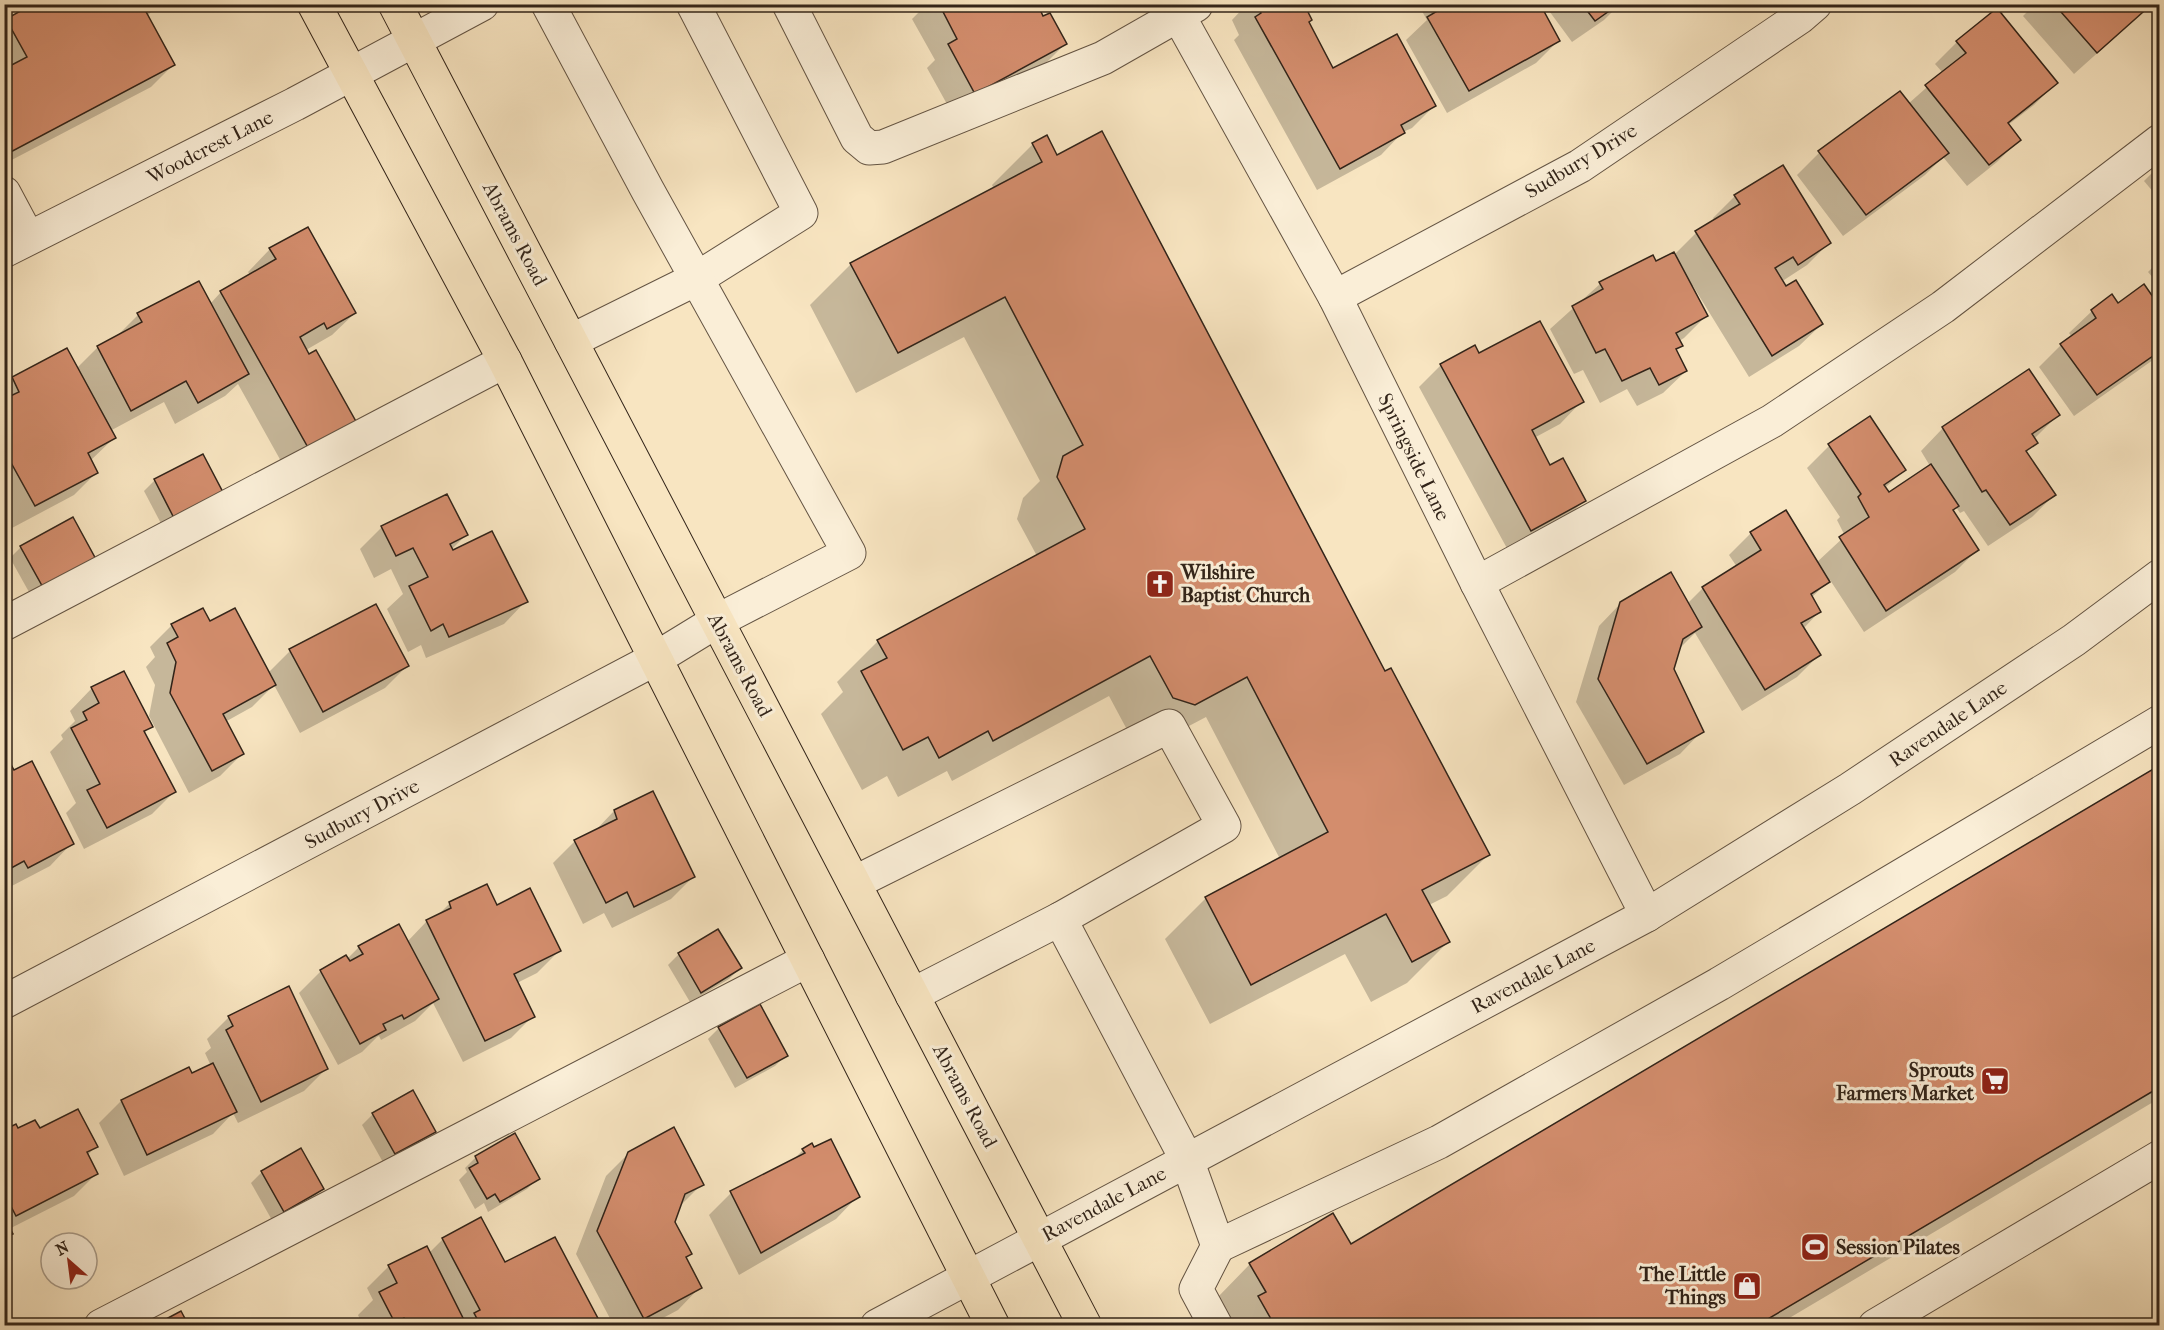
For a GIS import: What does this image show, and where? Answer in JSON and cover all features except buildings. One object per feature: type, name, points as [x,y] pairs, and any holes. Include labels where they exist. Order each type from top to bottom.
[{"type":"main road","points":[[314,4],[505,361],[993,1326]]},
{"type":"main road","name":"Abrams Road","points":[[395,4],[1085,1326]]},
{"type":"street","name":"Woodcrest Lane","points":[[16,245],[295,104],[482,4]]},
{"type":"street","points":[[548,4],[696,279]]},
{"type":"street","points":[[571,341],[696,279],[801,213],[693,4]]},
{"type":"street","points":[[789,4],[857,138],[869,148],[883,147],[1103,58],[1182,8]]},
{"type":"street","name":"Sudbury Drive","points":[[1335,297],[1580,166],[1800,17],[1815,4]]},
{"type":"street","name":"Springside Lane","points":[[1182,8],[1335,297],[1477,584],[1647,915]]},
{"type":"street","points":[[1477,584],[1772,421],[1943,307],[2160,141]]},
{"type":"street","points":[[4,193],[16,245]]},
{"type":"street","name":"Sudbury Drive","points":[[4,1002],[655,659],[717,621],[849,553],[696,279]]},
{"type":"street","points":[[4,624],[505,361]]},
{"type":"street","name":"Ravendale Lane","points":[[877,1326],[1647,915],[1850,789],[2074,640],[2160,576]]},
{"type":"street","points":[[1216,1326],[1196,1289],[1218,1246],[1439,1142],[1719,984],[2160,722]]},
{"type":"street","points":[[854,883],[1169,726],[1224,826],[1060,919],[912,995]]},
{"type":"street","points":[[1060,919],[1187,1160],[1218,1246]]},
{"type":"street","points":[[101,1326],[807,960]]},
{"type":"street","points":[[1875,1326],[2160,1157]]},
{"type":"place","name":"Wilshire Baptist Church","points":[[1160,584]]},
{"type":"place","name":"Sprouts Farmers Market","points":[[1995,1081]]},
{"type":"place","name":"Session Pilates","points":[[1815,1247]]},
{"type":"place","name":"The Little Things","points":[[1747,1286]]}]
